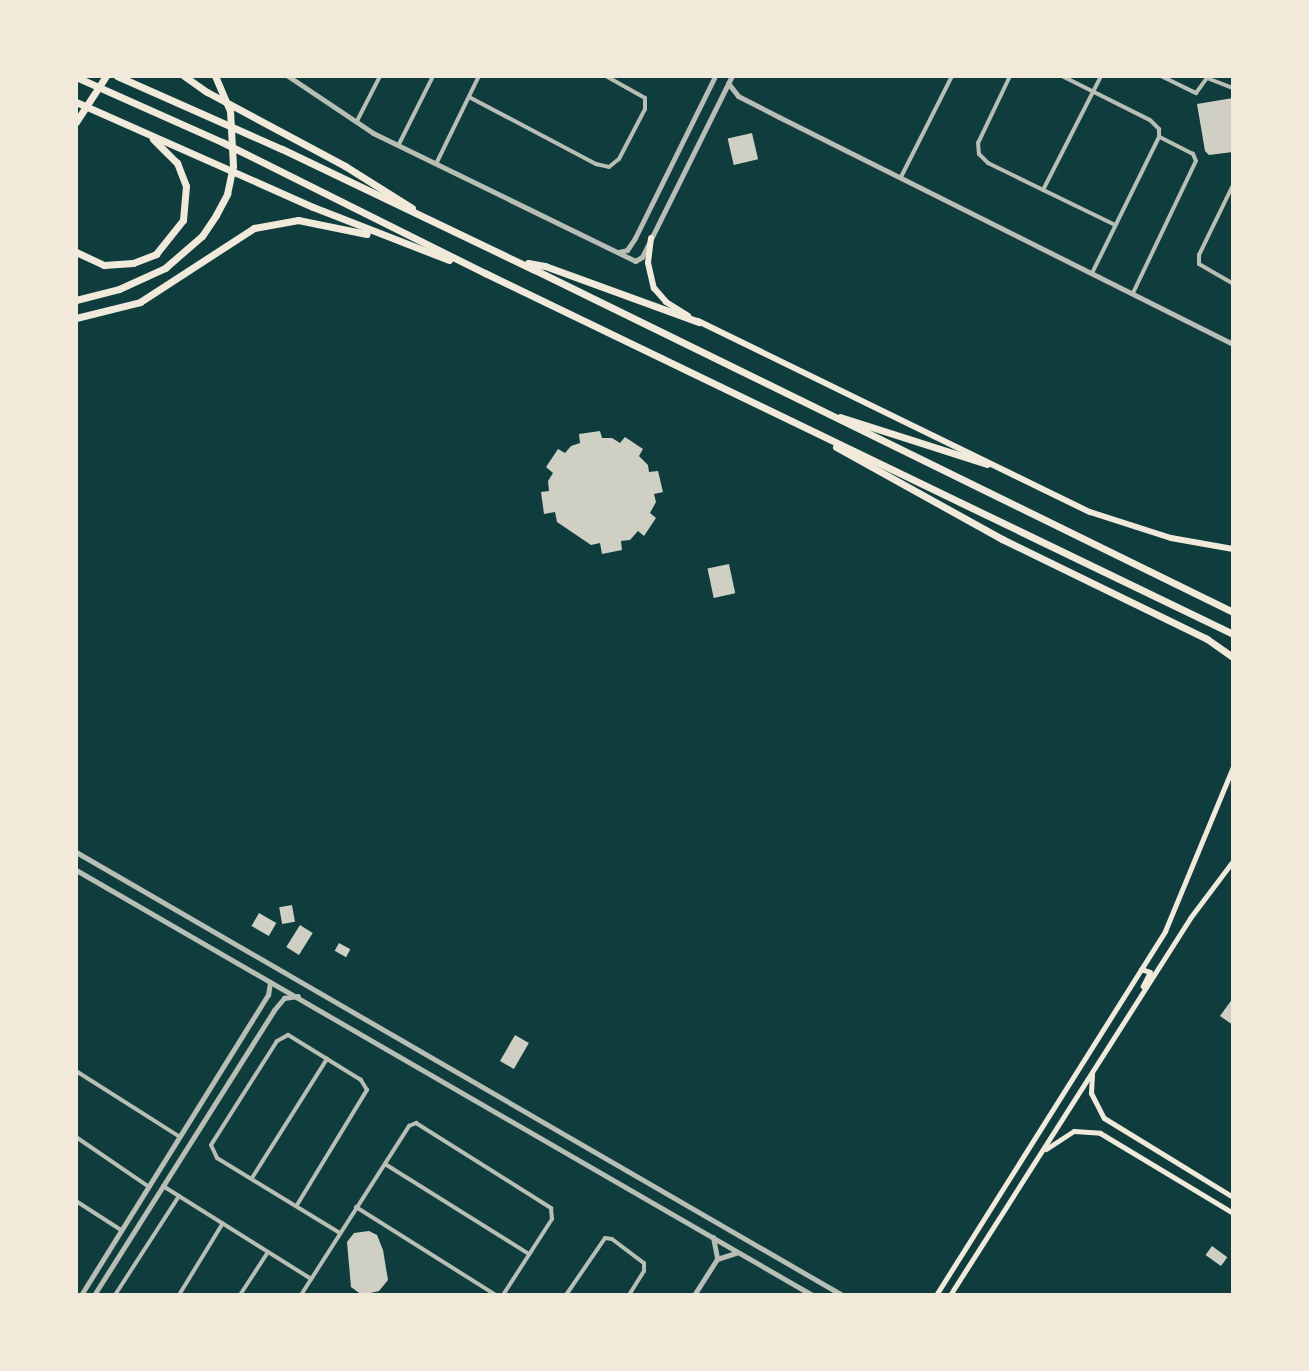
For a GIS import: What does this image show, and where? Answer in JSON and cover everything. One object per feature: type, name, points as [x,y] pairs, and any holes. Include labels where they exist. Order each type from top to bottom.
[{"type":"highway","points":[[76,89],[83,76]]},
{"type":"highway","points":[[76,122],[106,76]]},
{"type":"highway","points":[[117,76],[282,149],[517,261],[1233,612]]},
{"type":"highway","points":[[184,76],[207,92],[355,171],[441,227]]},
{"type":"highway","points":[[76,300],[148,278],[202,236],[227,194],[233,166],[230,111],[215,76]]},
{"type":"highway","points":[[76,77],[222,142],[485,273],[1233,634]]},
{"type":"highway","points":[[76,102],[393,240],[485,273]]},
{"type":"highway","points":[[76,252],[104,265],[133,263],[156,254],[183,220],[186,186],[177,163],[146,133]]},
{"type":"highway","points":[[76,318],[140,302],[177,281],[230,241],[278,222],[315,221],[393,240]]},
{"type":"highway","points":[[517,261],[545,266],[699,322]]},
{"type":"highway","points":[[828,414],[987,464]]},
{"type":"highway","points":[[807,429],[1002,539],[1207,639],[1233,657]]},
{"type":"main road","points":[[651,238],[648,263],[654,288],[666,302],[699,322],[987,464],[1113,521],[1171,538],[1233,549]]},
{"type":"main road","points":[[936,1295],[1140,969],[1184,892],[1233,767]]},
{"type":"main road","points":[[950,1295],[1211,886],[1233,861]]},
{"type":"main road","points":[[1133,1009],[1149,975],[1148,970],[1140,969]]},
{"type":"main road","points":[[1093,1072],[1091,1093],[1100,1113],[1233,1197]]},
{"type":"main road","points":[[1042,1152],[1065,1135],[1090,1131],[1153,1163],[1233,1213]]},
{"type":"main road","points":[[1153,1163],[1153,1154],[1161,1152]]},
{"type":"main road","points":[[1001,1219],[992,1222],[989,1216],[1010,1177]]},
{"type":"street","points":[[288,76],[373,133],[638,260],[732,76]]},
{"type":"street","points":[[357,121],[380,76]]},
{"type":"street","points":[[399,144],[433,76]]},
{"type":"street","points":[[437,162],[479,76]]},
{"type":"street","points":[[469,97],[596,164],[609,167],[619,159],[645,109],[645,98],[606,76]]},
{"type":"street","points":[[619,252],[630,247],[715,76]]},
{"type":"street","points":[[900,179],[952,76]]},
{"type":"street","points":[[1010,76],[978,143],[979,154],[988,163],[1115,225]]},
{"type":"street","points":[[1062,76],[1150,120],[1159,129],[1159,137],[1092,273]]},
{"type":"street","points":[[1043,190],[1101,76]]},
{"type":"street","points":[[1161,76],[1196,93],[1207,78],[1232,86]]},
{"type":"street","points":[[728,83],[738,96],[1233,344]]},
{"type":"street","points":[[721,98],[738,96]]},
{"type":"street","points":[[1133,293],[1196,161],[1193,154],[1159,137]]},
{"type":"street","points":[[1233,185],[1199,255],[1199,264],[1233,284]]},
{"type":"street","points":[[652,203],[666,210]]},
{"type":"street","points":[[76,852],[842,1295]]},
{"type":"street","points":[[76,870],[812,1295]]},
{"type":"street","points":[[206,945],[216,941],[215,933]]},
{"type":"street","points":[[228,957],[227,949],[234,944]]},
{"type":"street","points":[[81,1295],[268,995],[270,981]]},
{"type":"street","points":[[94,1295],[274,1010],[284,998],[299,996]]},
{"type":"street","points":[[297,1205],[366,1096],[361,1080],[292,1036],[282,1036],[211,1145],[217,1158],[340,1233]]},
{"type":"street","points":[[252,1178],[327,1059]]},
{"type":"street","points":[[76,1071],[180,1137]]},
{"type":"street","points":[[210,1088],[218,1088],[220,1095]]},
{"type":"street","points":[[301,1295],[409,1126],[421,1124],[548,1204],[552,1219],[503,1295]]},
{"type":"street","points":[[76,1137],[149,1187]]},
{"type":"street","points":[[385,1164],[529,1254]]},
{"type":"street","points":[[614,1182],[613,1172],[622,1170]]},
{"type":"street","points":[[163,1186],[311,1279]]},
{"type":"street","points":[[115,1295],[179,1196]]},
{"type":"street","points":[[76,1201],[122,1231]]},
{"type":"street","points":[[356,1207],[496,1295]]},
{"type":"street","points":[[179,1295],[223,1223]]},
{"type":"street","points":[[713,1237],[717,1259]]},
{"type":"street","points":[[566,1295],[605,1238],[612,1239],[644,1263],[644,1271],[629,1295]]},
{"type":"street","points":[[240,1295],[268,1252]]},
{"type":"street","points":[[694,1295],[717,1259],[739,1253]]},
{"type":"building","points":[[1233,98],[1233,152],[1209,155],[1205,151],[1197,104]]},
{"type":"building","points":[[752,133],[758,159],[734,165],[728,139]]},
{"type":"building","points":[[600,431],[602,438],[612,438],[620,443],[625,437],[643,449],[639,456],[648,465],[649,472],[658,471],[663,492],[654,494],[656,502],[650,513],[656,518],[644,536],[638,531],[630,540],[621,541],[622,550],[602,554],[600,543],[591,545],[557,522],[555,512],[544,514],[541,492],[549,491],[548,481],[553,473],[546,467],[558,449],[565,453],[571,446],[580,443],[579,434]]},
{"type":"building","points":[[729,564],[735,593],[714,598],[707,569]]},
{"type":"building","points":[[292,905],[295,922],[282,924],[279,907]]},
{"type":"building","points":[[259,913],[276,923],[269,936],[251,926]]},
{"type":"building","points":[[300,925],[313,933],[299,955],[286,947]]},
{"type":"building","points":[[339,943],[350,949],[346,957],[335,951]]},
{"type":"building","points":[[1233,998],[1233,1025],[1220,1016]]},
{"type":"building","points":[[515,1035],[529,1043],[514,1069],[500,1061]]},
{"type":"building","points":[[369,1231],[377,1235],[383,1250],[388,1280],[379,1291],[362,1295],[351,1287],[347,1242],[354,1233]]},
{"type":"building","points":[[1212,1246],[1227,1257],[1221,1266],[1206,1255]]}]
